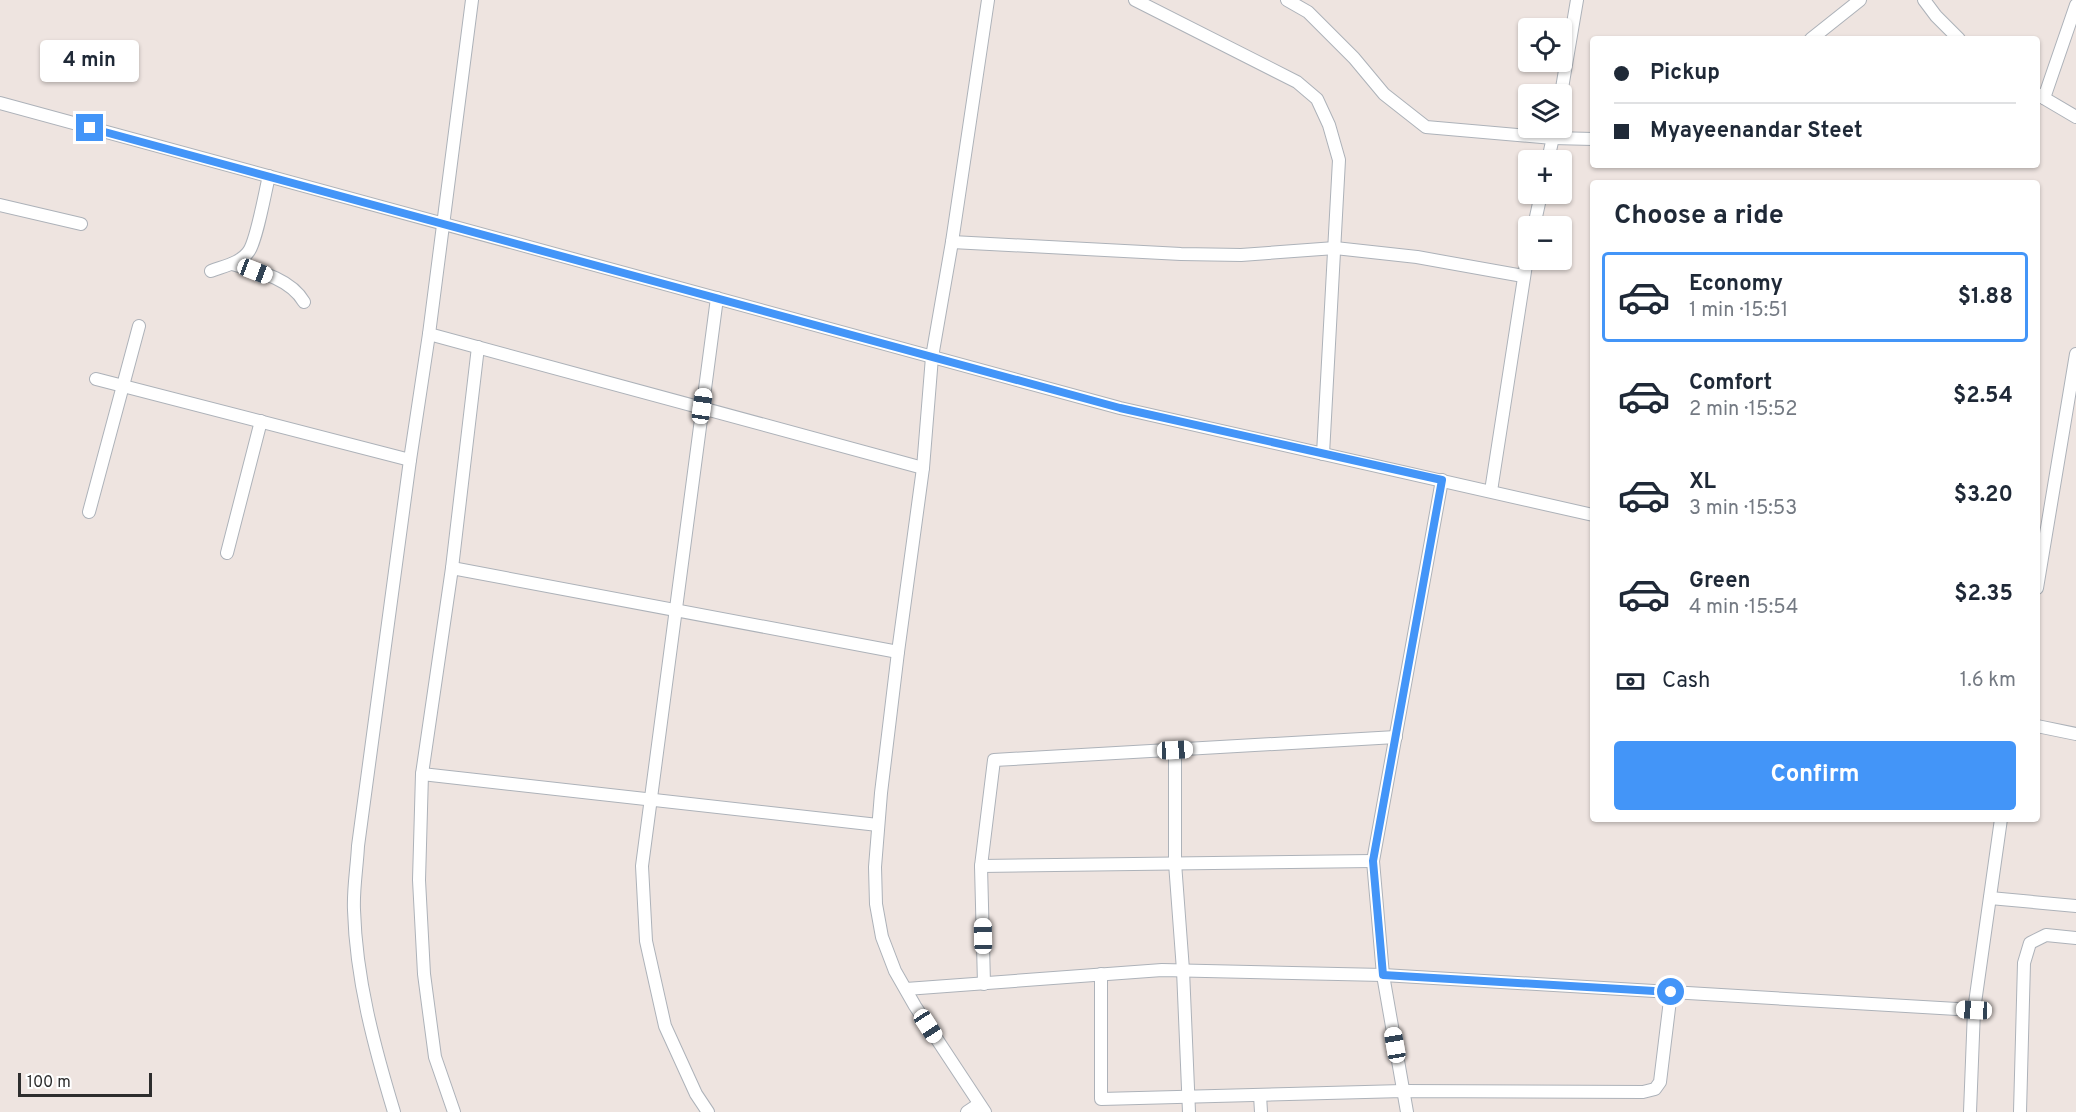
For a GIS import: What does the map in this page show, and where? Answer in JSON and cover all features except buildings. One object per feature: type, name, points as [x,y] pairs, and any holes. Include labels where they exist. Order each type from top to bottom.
[{"type":"street","points":[[394,1112],[378,1059],[362,986],[354,909],[358,846],[429,334],[472,0]]},
{"type":"street","points":[[967,1112],[982,1108],[895,971],[882,937],[876,904],[875,867],[898,652],[923,468],[932,357],[952,242],[988,0]]},
{"type":"street","points":[[1136,0],[1297,82],[1317,99],[1329,125],[1339,160],[1323,454]]},
{"type":"street","points":[[1287,0],[1308,12],[1354,58],[1384,94],[1426,127],[1518,131]]},
{"type":"street","points":[[1563,84],[1577,0]]},
{"type":"street","points":[[1815,36],[1860,0]]},
{"type":"street","points":[[1924,0],[1956,36]]},
{"type":"street","points":[[2076,5],[2041,96],[2076,117]]},
{"type":"street","points":[[0,103],[1120,408],[1590,514]]},
{"type":"street","points":[[1572,136],[1590,139]]},
{"type":"street","points":[[211,271],[232,264],[249,251],[254,241],[269,176]]},
{"type":"street","points":[[0,205],[81,224]]},
{"type":"street","points":[[952,242],[1240,255],[1335,248],[1417,257],[1523,276]]},
{"type":"street","points":[[232,264],[286,283],[298,291],[304,302]]},
{"type":"street","points":[[1491,491],[1524,270]]},
{"type":"street","points":[[708,1112],[696,1094],[665,1026],[646,941],[642,866],[717,298]]},
{"type":"street","points":[[89,512],[139,326]]},
{"type":"street","points":[[429,334],[702,406],[923,468]]},
{"type":"street","points":[[453,1112],[435,1057],[424,974],[419,880],[422,774],[452,568],[478,346]]},
{"type":"street","points":[[2040,570],[2076,354]]},
{"type":"street","points":[[96,379],[410,460]]},
{"type":"street","points":[[227,553],[261,421]]},
{"type":"street","points":[[1407,1112],[1383,975],[1373,861],[1442,480]]},
{"type":"street","points":[[452,568],[898,652]]},
{"type":"street","points":[[2040,727],[2076,734]]},
{"type":"street","points":[[984,984],[981,866],[994,759],[1396,737]]},
{"type":"street","points":[[1175,750],[1175,863],[1183,970],[1189,1112]]},
{"type":"street","points":[[422,774],[879,825]]},
{"type":"street","points":[[1970,1112],[1974,1010],[2001,822]]},
{"type":"street","points":[[981,866],[1373,861]]},
{"type":"street","points":[[1990,898],[2076,906]]},
{"type":"street","points":[[2020,1112],[2024,963],[2030,943],[2046,935],[2076,938]]},
{"type":"street","points":[[906,989],[1183,970],[1383,975],[1974,1010]]},
{"type":"street","points":[[1101,975],[1101,1099],[1403,1091],[1643,1092],[1655,1089],[1660,1082],[1671,992]]},
{"type":"street","points":[[1260,1095],[1261,1112]]},
{"type":"route","points":[[90,128],[1120,408],[1442,480],[1373,861],[1383,975],[1671,992]]}]
